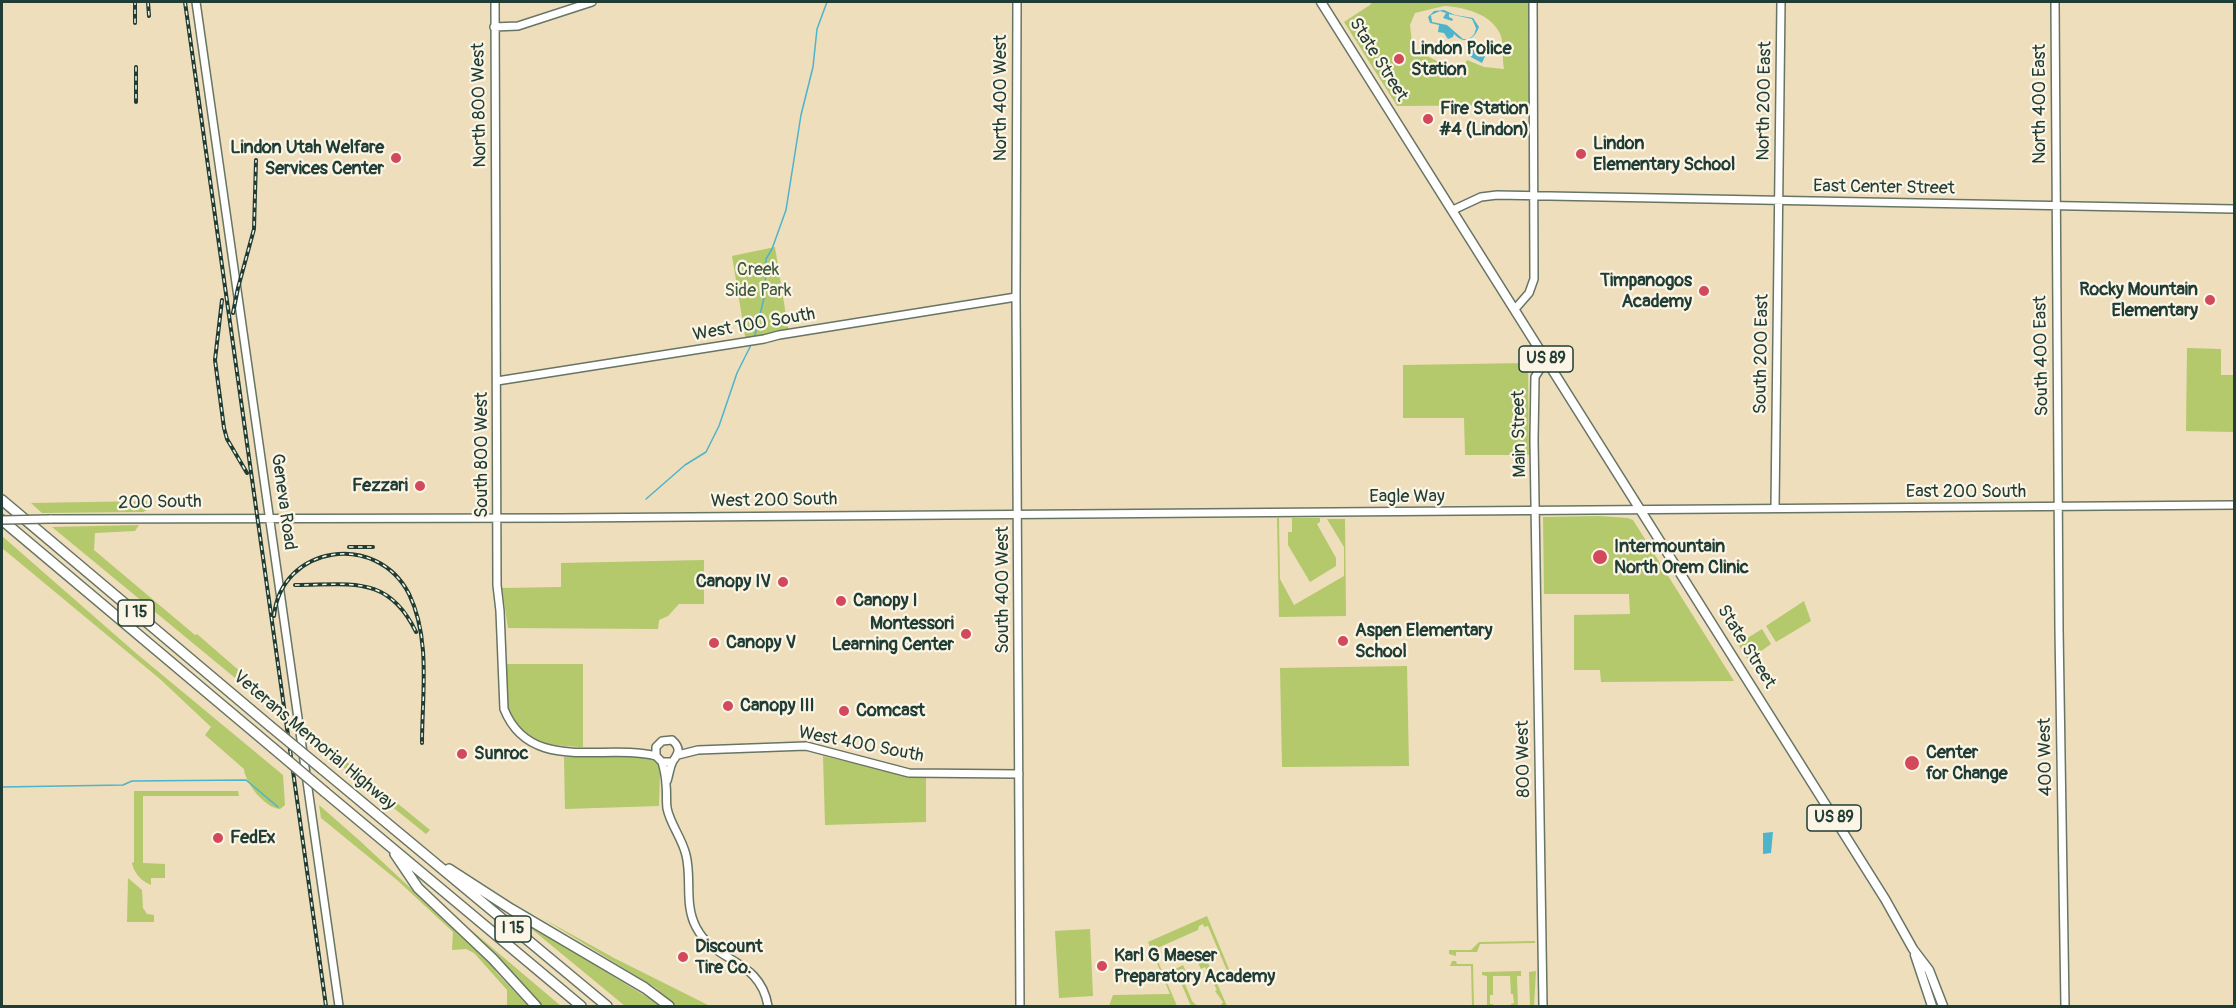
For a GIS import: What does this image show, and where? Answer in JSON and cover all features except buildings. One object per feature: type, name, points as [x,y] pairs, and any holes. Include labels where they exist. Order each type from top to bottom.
[{"type":"highway","name":"Veterans Memorial Highway","points":[[2,500],[607,1006]]},
{"type":"highway","name":"Veterans Memorial Highway","points":[[2,520],[580,1006]]},
{"type":"highway","points":[[388,845],[418,888],[493,959],[536,1006]]},
{"type":"highway","points":[[419,850],[511,909],[645,988],[665,1005]]},
{"type":"main road","name":"State Street","points":[[1321,2],[1885,899],[1913,948],[1929,970],[1943,1006]]},
{"type":"main road","name":"State Street","points":[[1913,948],[1932,1006]]},
{"type":"street","name":"Geneva Road","points":[[196,2],[339,1006]]},
{"type":"street","name":"North 800 West","points":[[495,2],[496,207]]},
{"type":"street","points":[[494,27],[518,26],[592,2]]},
{"type":"street","name":"North 400 West","points":[[1016,194],[1017,2]]},
{"type":"street","points":[[1515,309],[1529,293],[1534,279],[1533,2]]},
{"type":"street","name":"North 200 East","points":[[1778,201],[1780,2]]},
{"type":"street","name":"North 400 East","points":[[2055,2],[2055,206]]},
{"type":"street","name":"South 400 West","points":[[1016,194],[1020,1006]]},
{"type":"street","name":"East Center Street","points":[[1453,210],[1481,197],[1497,195],[2235,209]]},
{"type":"street","name":"South 200 East","points":[[1775,508],[1778,201]]},
{"type":"street","name":"South 400 East","points":[[2055,206],[2059,507]]},
{"type":"street","name":"South 800 West","points":[[496,207],[496,518],[503,702]]},
{"type":"street","name":"West 100 South","points":[[497,381],[630,362],[779,335],[1016,297]]},
{"type":"street","name":"Main Street","points":[[1536,510],[1534,377],[1549,363]]},
{"type":"street","name":"East 200 South","points":[[1641,510],[2235,505]]},
{"type":"street","name":"400 West","points":[[2059,507],[2065,1006]]},
{"type":"street","points":[[1536,510],[1641,510]]},
{"type":"street","name":"Eagle Way","points":[[1279,513],[1536,510]]},
{"type":"street","name":"800 West","points":[[1536,510],[1543,1006]]},
{"type":"street","name":"West 200 South","points":[[270,518],[1279,513]]},
{"type":"street","name":"200 South","points":[[2,520],[270,518]]},
{"type":"street","name":"West 400 South","points":[[503,702],[512,725],[519,734],[535,746],[559,752],[638,751],[656,747],[668,739],[678,746],[698,750]]},
{"type":"street","points":[[666,784],[672,762],[678,755],[678,746]]},
{"type":"street","name":"West 400 South","points":[[678,755],[698,750],[806,746],[909,773],[1019,774]]},
{"type":"street","points":[[656,747],[656,756]]},
{"type":"street","name":"West 400 South","points":[[638,751],[656,756],[662,762]]},
{"type":"street","points":[[672,762],[662,762],[667,807],[686,855],[688,902],[695,925],[712,947],[753,974],[765,994],[768,1006]]},
{"type":"green space","points":[[1372,2],[1533,2],[1534,105],[1397,106],[1344,22]],"holes":[[[1444,6],[1469,10],[1492,22],[1501,36],[1504,69],[1484,67],[1467,60],[1462,70],[1457,68],[1455,70],[1419,52],[1412,43],[1410,25],[1415,13]]]},
{"type":"green space","name":"Creek Side Park","points":[[775,247],[789,334],[746,342],[732,256]]},
{"type":"green space","points":[[2187,348],[2221,349],[2221,375],[2234,375],[2234,432],[2186,431]]},
{"type":"green space","points":[[1528,363],[1529,455],[1465,455],[1464,418],[1403,418],[1403,365]]},
{"type":"green space","points":[[147,501],[147,510],[143,512],[42,513],[31,503]]},
{"type":"green space","points":[[1599,516],[1633,520],[1734,681],[1601,682],[1600,670],[1574,670],[1574,615],[1630,614],[1629,594],[1544,594],[1543,517]]},
{"type":"green space","points":[[1277,518],[1279,518],[1280,579],[1294,605],[1344,576],[1344,547],[1327,519],[1345,519],[1346,616],[1279,617]]},
{"type":"green space","points":[[1292,518],[1320,518],[1317,524],[1336,558],[1336,566],[1310,582],[1288,545],[1288,532],[1292,532]]},
{"type":"green space","points":[[139,525],[135,531],[95,533],[94,550],[272,699],[274,710],[52,527]]},
{"type":"green space","points":[[2,536],[137,654],[283,775],[285,805],[280,809],[274,808],[262,800],[248,781],[244,769],[205,735],[211,727],[160,679],[2,548]]},
{"type":"green space","points":[[704,560],[704,604],[679,604],[668,616],[659,620],[658,629],[508,628],[502,588],[561,587],[561,563]]},
{"type":"green space","points":[[1804,601],[1811,621],[1776,642],[1766,626]]},
{"type":"green space","points":[[1762,629],[1771,644],[1748,660],[1738,644]]},
{"type":"green space","points":[[507,664],[583,664],[583,747],[545,743],[523,732],[515,724],[509,712],[506,697]]},
{"type":"green space","points":[[1407,666],[1409,766],[1282,767],[1280,668]]},
{"type":"green space","points":[[313,734],[430,830],[426,834],[313,743]]},
{"type":"green space","points":[[634,755],[653,758],[659,766],[659,806],[565,809],[564,757]]},
{"type":"green space","points":[[823,756],[908,776],[926,778],[926,822],[825,825]]},
{"type":"green space","points":[[134,791],[238,791],[239,796],[143,796],[143,863],[165,864],[165,878],[151,878],[151,885],[138,876],[132,863],[134,862]]},
{"type":"green space","points":[[319,805],[493,965],[496,972],[528,1006],[507,1006],[507,990],[474,953],[466,949],[452,950],[453,932],[397,880],[321,818]]},
{"type":"green space","points":[[128,878],[142,890],[143,908],[147,914],[154,915],[154,922],[127,922]]},
{"type":"green space","points":[[1207,916],[1234,981],[1227,983],[1231,980],[1208,926],[1204,927],[1203,924],[1198,930],[1153,950],[1177,1006],[1109,1006],[1113,995],[1170,994],[1148,942]]},
{"type":"green space","points":[[517,917],[650,999],[659,1006],[625,1006]]},
{"type":"green space","points":[[542,918],[614,958],[710,1006],[674,1006],[656,988]]},
{"type":"green space","points":[[464,924],[561,1006],[542,1006]]},
{"type":"green space","points":[[1090,929],[1093,996],[1059,998],[1055,931]]},
{"type":"green space","points":[[1535,941],[1535,943],[1480,944],[1477,952],[1456,952],[1456,956],[1449,954],[1449,950],[1471,950],[1479,942]]},
{"type":"green space","points":[[1205,956],[1227,1006],[1221,1005],[1223,1002],[1215,991],[1217,990],[1205,967],[1201,969],[1196,959]]},
{"type":"green space","points":[[1452,961],[1456,961],[1457,964],[1473,964],[1474,1006],[1472,1006],[1471,966],[1450,966]]},
{"type":"green space","points":[[1183,965],[1187,974],[1182,977],[1196,1005],[1194,1006],[1191,1006],[1175,969]]},
{"type":"green space","points":[[1521,971],[1521,976],[1517,976],[1518,1006],[1511,1006],[1514,1003],[1510,976],[1493,976],[1493,995],[1490,995],[1490,1004],[1493,1006],[1487,1006],[1487,976],[1482,975],[1482,972]]},
{"type":"green space","points":[[1536,971],[1534,1006],[1530,1006],[1529,972]]},
{"type":"water","points":[[1444,10],[1455,15],[1473,18],[1479,27],[1472,38],[1468,40],[1461,39],[1454,34],[1448,39],[1444,33],[1438,32],[1439,25],[1430,23],[1428,17],[1434,11]],"holes":[[[1440,11],[1446,13],[1443,18],[1452,21],[1449,14],[1472,19],[1476,28],[1472,37],[1463,39],[1447,25],[1432,22],[1431,15]]]},
{"type":"water","points":[[1473,48],[1486,54],[1482,63],[1469,56]]},
{"type":"water","points":[[1773,832],[1771,853],[1763,854],[1763,833]]},
{"type":"waterway","points":[[754,339],[765,294],[766,259],[786,210],[801,115],[813,67],[817,29],[827,2]]},
{"type":"waterway","points":[[646,499],[685,465],[706,452],[719,426],[737,373],[752,343]]},
{"type":"waterway","points":[[2,787],[123,785],[132,781],[246,780],[278,807]]},
{"type":"railway","points":[[135,2],[135,23]]},
{"type":"railway","points":[[148,2],[149,16]]},
{"type":"railway","points":[[185,2],[326,1006]]},
{"type":"railway","points":[[136,67],[136,102]]},
{"type":"railway","points":[[233,313],[254,229],[256,160]]},
{"type":"railway","points":[[222,300],[215,360],[224,428],[227,439],[247,473]]},
{"type":"railway","points":[[349,547],[373,547]]},
{"type":"railway","points":[[274,616],[280,592],[294,574],[311,561],[332,555],[354,555],[375,561],[394,574],[409,594],[416,611],[423,648],[422,743]]},
{"type":"railway","points":[[295,585],[350,585],[380,592],[393,600],[405,613],[416,632]]},
{"type":"place","name":"Lindon Police Station","points":[[1399,59]]},
{"type":"place","name":"Fire Station #4 (Lindon)","points":[[1428,119]]},
{"type":"place","name":"Lindon Elementary School","points":[[1581,154]]},
{"type":"place","name":"Lindon Utah Welfare Services Center","points":[[396,158]]},
{"type":"place","name":"Timpanogos Academy","points":[[1704,291]]},
{"type":"place","name":"Rocky Mountain Elementary","points":[[2210,300]]},
{"type":"place","name":"Fezzari","points":[[420,486]]},
{"type":"place","name":"Intermountain North Orem Clinic","points":[[1600,557]]},
{"type":"place","name":"Canopy IV","points":[[783,582]]},
{"type":"place","name":"Canopy I","points":[[841,601]]},
{"type":"place","name":"Montessori Learning Center","points":[[966,634]]},
{"type":"place","name":"Aspen Elementary School","points":[[1343,641]]},
{"type":"place","name":"Canopy V","points":[[714,643]]},
{"type":"place","name":"Canopy III","points":[[728,706]]},
{"type":"place","name":"Comcast","points":[[844,711]]},
{"type":"place","name":"Sunroc","points":[[462,754]]},
{"type":"place","name":"Center for Change","points":[[1912,763]]},
{"type":"place","name":"FedEx","points":[[218,838]]},
{"type":"place","name":"Discount Tire Co.","points":[[683,957]]},
{"type":"place","name":"Karl G Maeser Preparatory Academy","points":[[1102,966]]}]
